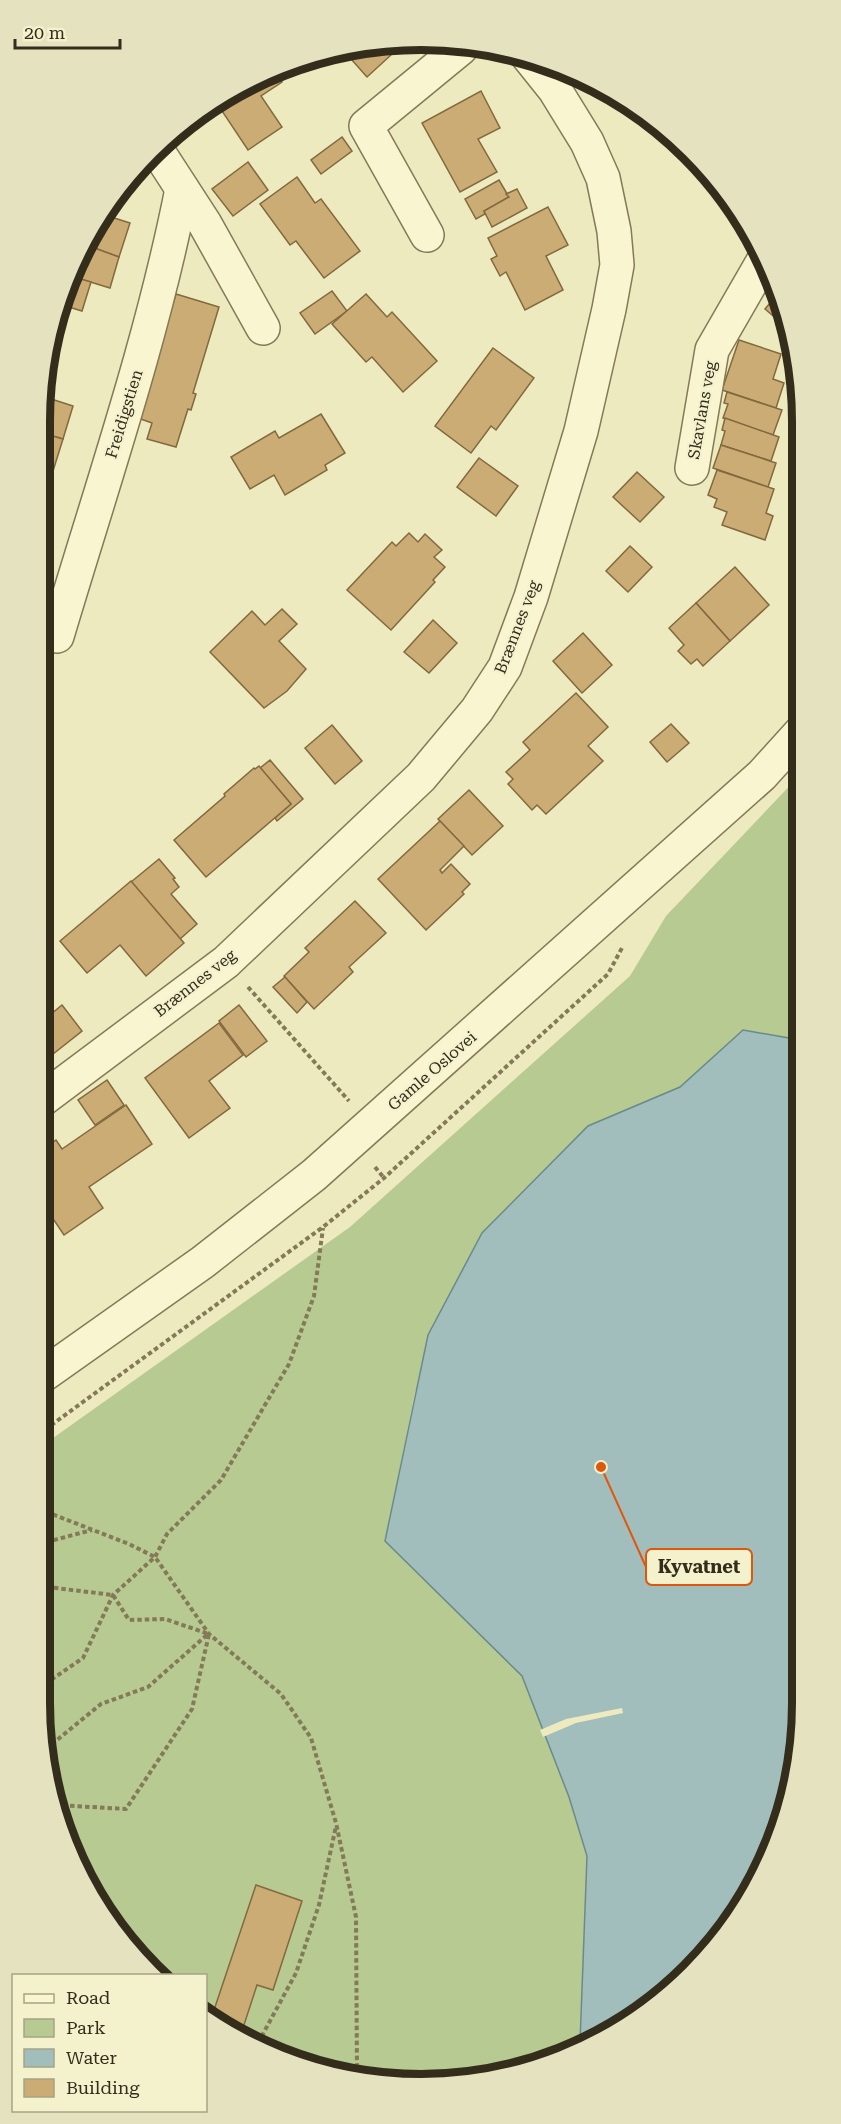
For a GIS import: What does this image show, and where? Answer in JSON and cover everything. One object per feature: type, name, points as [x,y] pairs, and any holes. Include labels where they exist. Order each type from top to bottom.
[{"type":"street","points":[[427,235],[366,126],[457,51]]},
{"type":"street","name":"Brænnes veg","points":[[50,1094],[226,962],[421,777],[470,719],[505,667],[531,597],[581,431],[617,265],[614,231],[603,178],[588,142],[555,90],[538,68]]},
{"type":"street","points":[[161,156],[205,224],[263,328]]},
{"type":"street","name":"Freidigstien","points":[[57,636],[147,335],[171,244],[182,189]]},
{"type":"street","name":"Skavlans veg","points":[[692,468],[712,350],[759,269]]},
{"type":"street","name":"Gamle Oslovei","points":[[50,1370],[203,1262],[314,1175],[762,775],[792,742]]},
{"type":"path","points":[[50,1426],[323,1227],[384,1178],[608,974],[622,951],[624,943]]},
{"type":"path","points":[[226,962],[352,1104]]},
{"type":"path","points":[[50,1680],[83,1658],[113,1595],[155,1557],[167,1534],[221,1480],[289,1364],[314,1296],[323,1227]]},
{"type":"path","points":[[50,1513],[129,1544],[155,1557],[208,1634],[281,1694],[311,1738],[336,1823],[356,1917],[357,2068]]},
{"type":"path","points":[[50,1541],[92,1530]]},
{"type":"path","points":[[50,1587],[113,1595]]},
{"type":"path","points":[[113,1595],[129,1620],[165,1619],[208,1634]]},
{"type":"path","points":[[52,1744],[101,1704],[148,1687],[208,1634]]},
{"type":"path","points":[[63,1805],[126,1809],[192,1709],[208,1634]]},
{"type":"path","points":[[261,2038],[296,1972],[320,1905],[336,1823]]},
{"type":"green space","points":[[792,783],[792,1039],[743,1030],[680,1087],[588,1126],[415,1392],[385,1541],[522,1676],[569,1797],[587,1856],[580,2038],[517,2062],[445,2074],[396,2074],[372,2071],[301,2055],[256,2036],[207,2007],[207,1974],[167,1974],[158,1966],[112,1910],[88,1868],[69,1823],[57,1776],[50,1728],[50,1440],[350,1227],[630,976],[666,916]]},
{"type":"water","points":[[743,1030],[792,1039],[791,1728],[784,1776],[772,1823],[753,1868],[729,1910],[683,1966],[665,1982],[627,2012],[580,2038],[587,1856],[569,1797],[522,1676],[385,1541],[428,1335],[482,1233],[588,1126],[680,1087]]},
{"type":"pier","points":[[622,1708],[623,1713],[576,1723],[543,1737],[540,1730],[566,1719]]},
{"type":"building","points":[[396,50],[367,77],[349,57]]},
{"type":"building","points":[[279,78],[282,82],[261,96],[282,127],[248,150],[220,108]]},
{"type":"building","points":[[481,91],[500,128],[478,139],[497,172],[460,192],[422,123]]},
{"type":"building","points":[[342,137],[352,151],[321,174],[311,160]]},
{"type":"building","points":[[248,162],[268,190],[233,216],[212,189]]},
{"type":"building","points":[[297,177],[315,203],[321,199],[360,251],[324,278],[296,241],[290,245],[260,204]]},
{"type":"building","points":[[499,180],[509,197],[484,211],[485,214],[476,219],[465,199]]},
{"type":"building","points":[[517,189],[527,208],[492,227],[484,211],[509,197],[506,194]]},
{"type":"building","points":[[548,207],[568,245],[546,256],[563,290],[525,310],[506,272],[500,276],[491,259],[497,256],[488,238]]},
{"type":"building","points":[[110,217],[130,223],[119,257],[93,247]]},
{"type":"building","points":[[93,247],[119,257],[110,288],[78,278]]},
{"type":"building","points":[[78,278],[91,282],[82,311],[67,307]]},
{"type":"building","points":[[332,291],[347,311],[315,334],[300,313]]},
{"type":"building","points":[[176,294],[219,307],[193,393],[196,394],[191,410],[188,409],[176,447],[147,439],[152,423],[138,418]]},
{"type":"building","points":[[366,294],[387,317],[392,312],[437,361],[403,392],[372,357],[366,362],[332,324]]},
{"type":"building","points":[[772,301],[778,320],[765,309]]},
{"type":"building","points":[[739,340],[781,354],[773,379],[784,383],[776,408],[722,390]]},
{"type":"building","points":[[493,348],[534,378],[496,430],[491,426],[471,453],[435,426]]},
{"type":"building","points":[[727,392],[782,410],[773,435],[723,418],[728,404],[724,403]]},
{"type":"building","points":[[50,399],[73,406],[63,439],[50,435]]},
{"type":"building","points":[[321,414],[345,453],[325,465],[327,470],[285,495],[274,475],[250,489],[231,457],[275,431],[279,438]]},
{"type":"building","points":[[725,418],[779,437],[771,461],[721,445],[725,431],[722,430]]},
{"type":"building","points":[[50,435],[63,439],[53,471],[50,470]]},
{"type":"building","points":[[721,445],[776,463],[768,487],[713,468]]},
{"type":"building","points":[[479,458],[518,486],[496,516],[457,487]]},
{"type":"building","points":[[717,470],[774,489],[766,513],[773,516],[765,540],[722,525],[727,512],[714,507],[717,499],[708,495]]},
{"type":"building","points":[[637,472],[664,497],[640,522],[613,497]]},
{"type":"building","points":[[409,533],[418,542],[425,534],[442,550],[434,557],[445,567],[433,580],[435,582],[391,630],[347,590],[392,542],[396,546]]},
{"type":"building","points":[[630,546],[652,567],[628,592],[606,571]]},
{"type":"building","points":[[735,567],[769,605],[730,641],[696,603]]},
{"type":"building","points":[[696,603],[730,641],[703,666],[697,659],[691,664],[678,651],[684,645],[669,628]]},
{"type":"building","points":[[282,609],[297,624],[279,641],[306,669],[287,691],[264,708],[210,652],[252,611],[265,625]]},
{"type":"building","points":[[433,620],[457,643],[429,673],[404,652]]},
{"type":"building","points":[[583,633],[612,665],[582,693],[553,661]]},
{"type":"building","points":[[576,693],[608,727],[588,746],[603,761],[546,814],[537,805],[532,810],[508,784],[513,779],[506,772],[530,750],[523,742]]},
{"type":"building","points":[[671,724],[689,743],[667,762],[650,742]]},
{"type":"building","points":[[332,725],[362,761],[335,784],[305,748]]},
{"type":"building","points":[[270,760],[303,799],[277,821],[275,818],[291,804],[260,768]]},
{"type":"building","points":[[259,766],[291,804],[206,877],[174,840],[225,796],[224,794]]},
{"type":"building","points":[[469,790],[503,826],[472,855],[438,819]]},
{"type":"building","points":[[440,821],[464,846],[440,870],[442,873],[451,864],[470,884],[462,892],[464,894],[426,930],[378,879]]},
{"type":"building","points":[[159,859],[175,878],[173,879],[179,887],[171,894],[197,924],[180,939],[131,882]]},
{"type":"building","points":[[131,881],[184,943],[146,976],[120,945],[87,973],[60,941]]},
{"type":"building","points":[[355,901],[386,933],[349,967],[353,972],[314,1009],[284,976],[309,952],[305,948]]},
{"type":"building","points":[[285,977],[307,1002],[297,1013],[273,987]]},
{"type":"building","points":[[62,1005],[82,1031],[50,1056],[50,1015]]},
{"type":"building","points":[[239,1005],[267,1041],[246,1057],[219,1021]]},
{"type":"building","points":[[219,1023],[243,1055],[209,1081],[230,1108],[189,1138],[145,1078]]},
{"type":"building","points":[[107,1080],[124,1105],[95,1125],[78,1100]]},
{"type":"building","points":[[126,1105],[152,1144],[89,1187],[103,1208],[64,1235],[50,1214],[50,1144],[56,1140],[62,1149]]},
{"type":"building","points":[[256,1885],[302,1901],[273,1990],[257,1985],[243,2029],[213,2012]]},
{"type":"place","name":"Kyvatnet","points":[[601,1467]]}]
